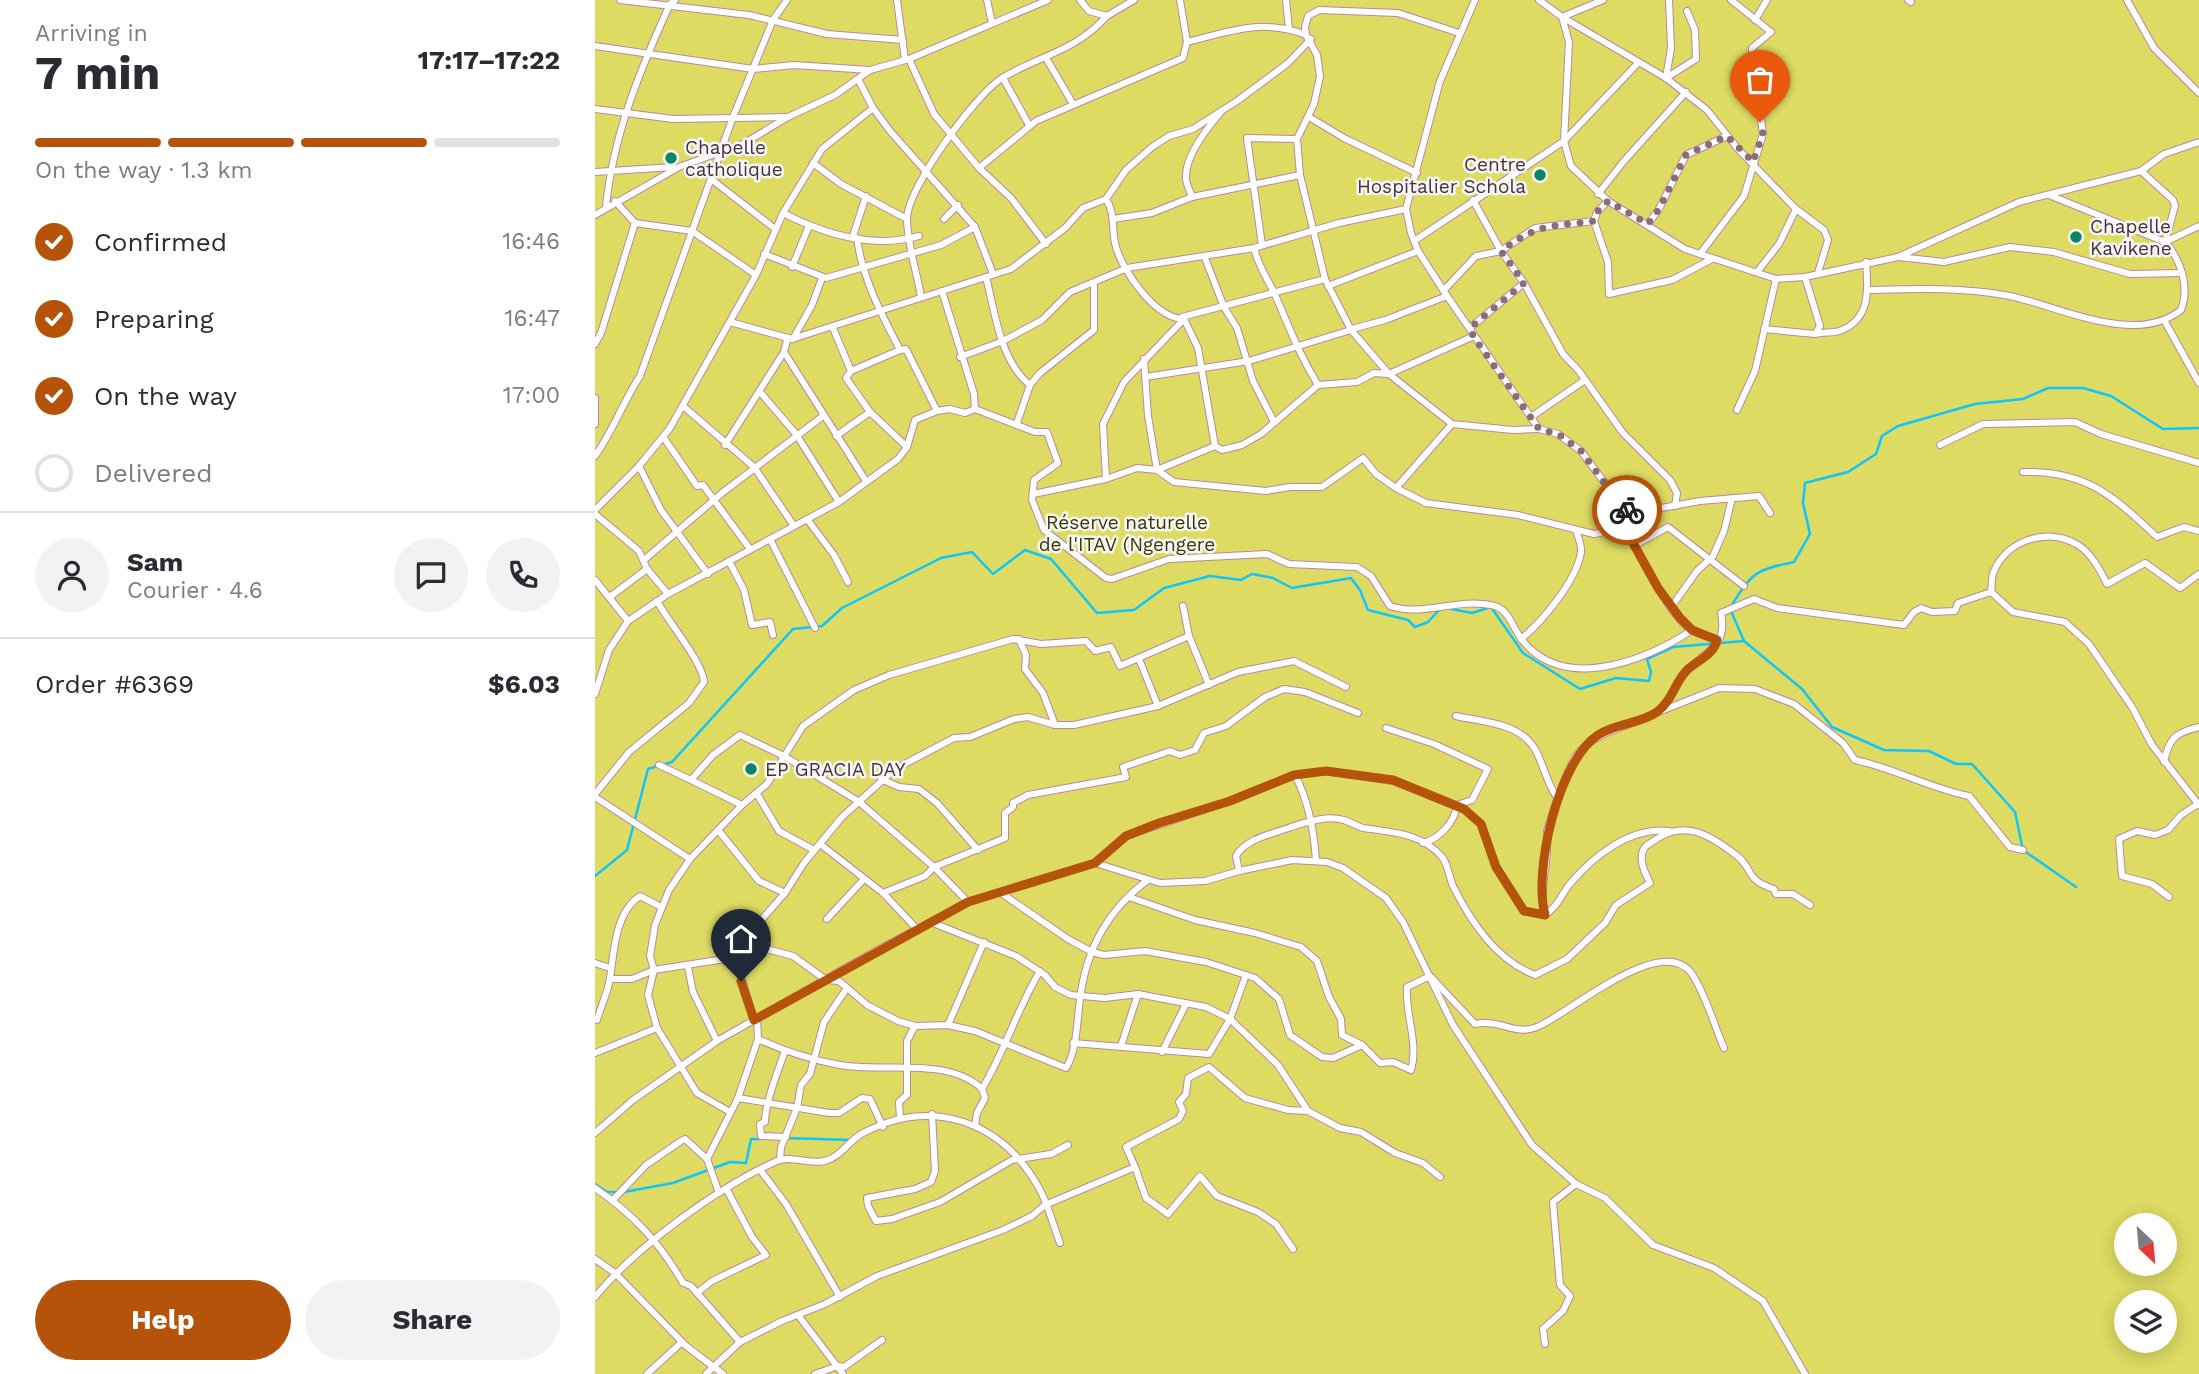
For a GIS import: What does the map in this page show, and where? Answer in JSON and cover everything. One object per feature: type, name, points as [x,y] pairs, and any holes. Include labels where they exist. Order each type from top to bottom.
[{"type":"street","points":[[620,0],[672,2],[773,20],[827,34],[903,40]]},
{"type":"street","points":[[595,456],[607,439],[622,403],[641,376],[719,153],[773,20],[787,0]]},
{"type":"street","points":[[897,0],[907,60],[928,105],[979,168],[1011,198],[1046,244]]},
{"type":"street","points":[[987,0],[992,23]]},
{"type":"street","points":[[595,46],[753,69],[794,65],[870,70],[907,60],[1048,0]]},
{"type":"street","points":[[1080,0],[1089,11],[1107,16]]},
{"type":"street","points":[[921,297],[907,219],[912,199],[951,133],[983,94],[1003,78],[1082,41],[1107,16],[1134,0]]},
{"type":"street","points":[[979,168],[1029,125],[1183,58],[1187,42],[1180,0]]},
{"type":"street","points":[[1286,0],[1289,29]]},
{"type":"street","points":[[1333,0],[1334,11]]},
{"type":"street","points":[[1475,0],[1458,33],[1440,81],[1406,209],[1418,251],[1471,327],[1473,336],[1539,429]]},
{"type":"street","points":[[1539,0],[1562,17],[1582,26],[1666,78],[1707,110],[1727,136],[1796,209],[1827,235],[1818,273]]},
{"type":"street","points":[[1562,17],[1603,0]]},
{"type":"street","points":[[1666,78],[1671,48],[1669,0]]},
{"type":"street","points":[[1700,254],[1744,196],[1764,130],[1759,118],[1752,48],[1771,32],[1731,0]]},
{"type":"street","points":[[1755,20],[1767,0]]},
{"type":"street","points":[[2127,0],[2154,48],[2199,93]]},
{"type":"street","points":[[606,207],[609,173],[625,114],[647,55],[672,2]]},
{"type":"street","points":[[1458,33],[1398,13],[1314,10],[1305,27],[1320,76],[1309,117],[1297,139],[1300,175],[1311,231],[1327,282],[1351,329],[1389,374],[1452,424],[1513,430],[1539,429],[1558,434],[1581,451],[1604,482],[1618,493],[1628,514]]},
{"type":"street","points":[[1666,78],[1685,69],[1687,62],[1696,59],[1695,30],[1687,11]]},
{"type":"street","points":[[1562,17],[1570,56],[1564,141],[1571,166],[1608,201],[1712,259],[1776,279],[1805,276],[1898,257],[1944,262],[2010,247],[2054,252],[2130,274],[2182,273]]},
{"type":"street","points":[[1187,42],[1258,25],[1289,29],[1309,37]]},
{"type":"street","points":[[1192,197],[1185,180],[1186,168],[1210,125],[1222,111],[1288,63],[1309,37]]},
{"type":"street","points":[[1046,58],[1073,104]]},
{"type":"street","points":[[1414,241],[1564,141],[1638,63]]},
{"type":"street","points":[[595,215],[615,201],[678,167],[743,144],[788,117],[809,109],[870,70]]},
{"type":"street","points":[[1003,78],[1029,125]]},
{"type":"street","points":[[858,79],[873,108],[926,174],[958,205],[975,227],[993,274]]},
{"type":"street","points":[[1598,194],[1623,161],[1686,92]]},
{"type":"street","points":[[668,594],[647,569],[639,551],[595,512],[664,438],[756,275],[774,228],[822,149],[873,108]]},
{"type":"street","points":[[595,109],[674,120],[788,117]]},
{"type":"street","points":[[730,322],[790,339],[834,328],[1011,269],[1046,244],[1083,208],[1106,199],[1126,170],[1152,147],[1169,136],[1193,130],[1205,118],[1222,111]]},
{"type":"street","points":[[1309,117],[1416,173]]},
{"type":"street","points":[[1648,224],[1659,209],[1686,155],[1727,136]]},
{"type":"street","points":[[1262,245],[1247,138],[1297,139]]},
{"type":"street","points":[[1898,257],[1986,214],[2141,171],[2165,155],[2199,142]]},
{"type":"street","points":[[813,163],[841,184],[907,219]]},
{"type":"street","points":[[595,172],[678,167]]},
{"type":"street","points":[[2141,171],[2173,200],[2175,206],[2165,242]]},
{"type":"street","points":[[1113,219],[1152,213],[1192,197],[1252,187],[1300,175]]},
{"type":"street","points":[[711,179],[774,228]]},
{"type":"street","points":[[1868,290],[1937,289],[2005,295],[2110,323],[2139,324],[2164,320],[2181,310],[2182,273],[2176,255],[2165,242],[2049,195]]},
{"type":"street","points":[[866,196],[855,237],[861,267],[900,350]]},
{"type":"street","points":[[1106,199],[1113,219],[1116,247],[1137,288],[1155,305],[1175,318],[1184,318]]},
{"type":"street","points":[[1473,200],[1501,251],[1524,283],[1563,354],[1623,432],[1670,480],[1677,493],[1675,506]]},
{"type":"street","points":[[615,201],[635,223],[692,231],[756,275]]},
{"type":"street","points":[[1608,201],[1597,212],[1594,221],[1608,262],[1609,294],[1672,281],[1712,259]]},
{"type":"street","points":[[944,219],[958,205]]},
{"type":"street","points":[[960,357],[1003,341],[1042,320],[1070,292],[1127,268],[1205,258],[1254,248],[1311,231],[1406,209]]},
{"type":"street","points":[[1757,272],[1779,244],[1796,209]]},
{"type":"street","points":[[783,213],[809,226],[876,241],[919,236]]},
{"type":"street","points":[[1145,377],[1249,361],[1385,320],[1445,293],[1476,256],[1501,251],[1535,228],[1594,221]]},
{"type":"street","points":[[595,344],[601,333],[635,223]]},
{"type":"street","points":[[792,267],[809,226]]},
{"type":"street","points":[[2165,242],[2199,226]]},
{"type":"street","points":[[764,254],[822,278],[838,276],[913,251],[941,245],[975,227]]},
{"type":"street","points":[[1254,248],[1259,269],[1275,295],[1296,349],[1318,385]]},
{"type":"street","points":[[1175,318],[1327,282],[1418,251]]},
{"type":"street","points":[[1205,258],[1224,307],[1237,328],[1253,381],[1274,422]]},
{"type":"street","points":[[1764,329],[1815,334],[1839,332],[1853,323],[1862,314],[1868,290],[1866,262]]},
{"type":"street","points":[[986,276],[1003,341],[1015,369],[1030,385]]},
{"type":"street","points":[[1805,276],[1820,327],[1815,334]]},
{"type":"street","points":[[725,445],[812,306],[822,278]]},
{"type":"street","points":[[1737,410],[1755,371],[1776,279]]},
{"type":"street","points":[[1471,327],[1524,283]]},
{"type":"street","points":[[1017,423],[1030,385],[1057,358],[1094,330],[1094,284]]},
{"type":"street","points":[[942,291],[960,357],[974,394],[975,409]]},
{"type":"street","points":[[1106,479],[1103,424],[1124,382],[1184,318]]},
{"type":"street","points":[[1184,318],[1194,335],[1215,446]]},
{"type":"street","points":[[2164,320],[2199,383]]},
{"type":"street","points":[[834,328],[851,371]]},
{"type":"street","points":[[1215,446],[1222,450],[1242,445],[1261,435],[1318,385],[1357,382],[1374,373],[1389,374],[1473,336]]},
{"type":"street","points":[[907,447],[870,412],[846,378],[851,371],[907,349],[937,411]]},
{"type":"street","points":[[784,352],[866,481]]},
{"type":"street","points":[[1144,359],[1157,470],[1174,482],[1266,491],[1290,487],[1322,487],[1363,458],[1376,474],[1395,488],[1437,507],[1518,515],[1576,530],[1605,533],[1622,523],[1628,514],[1732,498],[1759,496],[1770,513]]},
{"type":"street","points":[[1531,417],[1585,380]]},
{"type":"street","points":[[760,393],[796,434],[839,502]]},
{"type":"street","points":[[595,398],[595,424]]},
{"type":"street","points":[[683,406],[725,445],[754,467],[794,526]]},
{"type":"street","points":[[595,694],[609,650],[628,621],[668,594],[839,502],[889,466],[907,447],[915,420],[950,409],[965,412],[975,409],[1035,432],[1047,432],[1055,448],[1058,463],[1034,480],[1032,500],[1044,530],[1106,578],[1112,579],[1180,557],[1266,554],[1289,564],[1357,567],[1371,576],[1390,606],[1415,610],[1444,604],[1493,605],[1510,618],[1521,639],[1544,660],[1587,670],[1605,668],[1668,646],[1692,630]]},
{"type":"street","points":[[836,436],[870,412]]},
{"type":"street","points":[[644,560],[754,467],[824,416]]},
{"type":"street","points":[[1940,445],[1983,424],[2075,422],[2101,434],[2199,463]]},
{"type":"street","points":[[1395,488],[1452,424]]},
{"type":"street","points":[[664,438],[697,486],[703,485],[750,549]]},
{"type":"street","points":[[1033,494],[1106,479],[1137,468],[1157,470],[1215,446]]},
{"type":"street","points":[[639,466],[648,488],[676,532],[708,574]]},
{"type":"street","points":[[2023,472],[2049,471],[2090,482],[2157,537],[2184,527],[2199,531]]},
{"type":"street","points":[[1672,606],[1697,570],[1710,560],[1724,531],[1732,498]]},
{"type":"street","points":[[807,519],[834,555],[848,582]]},
{"type":"street","points":[[1622,523],[1658,588],[1672,606],[1692,630],[1717,640]]},
{"type":"street","points":[[1635,545],[1668,527],[1744,586]]},
{"type":"street","points":[[1521,639],[1549,613],[1566,584],[1581,551],[1576,530]]},
{"type":"street","points":[[1991,592],[1994,571],[2010,551],[2032,537],[2057,537],[2078,545],[2095,562],[2107,584],[2145,563],[2180,588],[2199,574]]},
{"type":"street","points":[[770,538],[815,628]]},
{"type":"street","points":[[729,561],[744,590],[752,625],[770,622],[773,635]]},
{"type":"street","points":[[611,596],[647,569]]},
{"type":"street","points":[[595,580],[611,596],[628,621]]},
{"type":"street","points":[[1656,713],[1674,694],[1687,670],[1712,652],[1724,628],[1721,613],[1754,599],[1777,608],[1904,625],[1913,612],[1921,608],[1932,612],[1955,611],[1958,603],[1991,592]]},
{"type":"street","points":[[1991,592],[2013,612],[2065,622],[2089,644],[2164,762],[2199,804],[2181,815],[2168,830],[2155,835],[2137,831],[2119,839],[2122,876],[2152,884],[2169,897]]},
{"type":"street","points":[[657,601],[680,640],[703,670],[704,682],[689,703],[636,745],[595,796],[690,859]]},
{"type":"street","points":[[1183,606],[1189,636],[1209,685]]},
{"type":"street","points":[[730,1112],[698,1093],[657,1028],[648,995],[654,970],[650,956],[652,937],[661,907],[690,859],[742,805],[757,794],[809,720],[854,690],[888,675],[967,650],[1019,639],[1041,644],[1086,640],[1095,651],[1111,647],[1120,666],[1189,636]]},
{"type":"street","points":[[1019,639],[1026,655],[1025,669],[1043,693],[1055,725]]},
{"type":"street","points":[[1139,659],[1158,706]]},
{"type":"street","points":[[708,1162],[738,1098],[758,1039],[755,1019],[738,966],[744,956],[748,935],[785,893],[814,850],[857,801],[881,779],[954,738],[970,737],[1014,719],[1028,717],[1055,725],[1074,725],[1158,706],[1238,672],[1294,661],[1346,687]]},
{"type":"street","points":[[1545,915],[1540,895],[1548,844],[1547,831],[1576,754],[1598,735],[1719,688],[1755,690],[1794,704],[1843,743],[1855,760],[1882,766],[1903,778],[1944,791],[1969,796],[2010,847],[2023,850]]},
{"type":"street","points":[[883,893],[925,876],[934,867],[1006,838],[1005,813],[1013,807],[1013,803],[1028,795],[1126,777],[1123,767],[1170,751],[1179,755],[1195,750],[1203,733],[1226,726],[1265,697],[1284,689],[1305,692],[1358,713]]},
{"type":"street","points":[[1456,716],[1492,720],[1524,737],[1534,748],[1548,786],[1557,799]]},
{"type":"street","points":[[2164,762],[2169,740],[2179,732],[2199,727]]},
{"type":"street","points":[[1386,728],[1434,744],[1488,769],[1472,800],[1457,805]]},
{"type":"street","points":[[691,780],[713,755],[740,735],[784,755],[818,780],[857,801],[934,867],[968,902]]},
{"type":"street","points":[[659,765],[742,805]]},
{"type":"street","points":[[595,1133],[633,1100],[717,1041],[968,902],[1095,863],[1126,836],[1230,801],[1294,775],[1326,771],[1373,777],[1420,789],[1457,805],[1481,824],[1496,867],[1524,911],[1545,915],[1556,908],[1587,865],[1609,847],[1654,829],[1691,829],[1708,836],[1738,856],[1758,884],[1774,888],[1776,894],[1793,894],[1810,905]]},
{"type":"street","points":[[1294,775],[1303,791],[1311,820],[1316,860]]},
{"type":"street","points":[[881,779],[899,787],[919,789],[937,803],[978,850]]},
{"type":"street","points":[[757,794],[779,831],[814,850]]},
{"type":"street","points":[[1423,843],[1434,840],[1456,815],[1457,805]]},
{"type":"street","points":[[1239,871],[1236,856],[1241,848],[1311,820],[1342,819],[1357,827],[1402,832],[1443,858],[1468,915],[1478,928],[1504,957],[1519,969],[1535,975],[1567,959],[1605,923],[1616,905],[1650,883],[1643,869],[1642,854],[1645,847],[1671,831]]},
{"type":"street","points":[[718,830],[759,881],[785,893]]},
{"type":"street","points":[[820,844],[883,893],[917,929]]},
{"type":"street","points":[[1095,863],[1160,883],[1205,881],[1292,860],[1316,860],[1343,868],[1386,898],[1403,922],[1453,1025],[1532,1145],[1576,1184],[1605,1198],[1653,1245],[1714,1268],[1763,1301],[1805,1374]]},
{"type":"street","points":[[827,919],[863,880]]},
{"type":"street","points":[[748,935],[767,949],[793,956],[826,980],[839,981],[877,1012],[915,1026],[948,1025],[1006,1042],[1034,1058],[1066,1068],[1080,997],[1098,933],[1109,915],[1148,880]]},
{"type":"street","points":[[1011,890],[1004,895],[1068,939],[1092,952],[1104,955],[1145,951],[1206,962],[1255,978],[1279,999],[1290,1035],[1299,1044],[1311,1047],[1322,1057],[1333,1058],[1362,1045]]},
{"type":"street","points":[[597,1020],[610,979],[610,968],[622,922],[635,899],[644,896],[661,907]]},
{"type":"street","points":[[1129,897],[1165,912],[1301,947],[1317,961],[1329,998],[1341,1019],[1342,1035],[1362,1045],[1380,1063],[1393,1062],[1411,1070],[1416,1054],[1406,1002],[1407,987],[1430,976]]},
{"type":"street","points":[[933,923],[1016,956],[1040,971],[1055,987],[1080,997],[1105,998],[1137,994],[1206,1007],[1230,1018],[1278,1065],[1308,1111]]},
{"type":"street","points":[[948,1025],[984,942]]},
{"type":"street","points":[[610,979],[632,979],[654,970],[688,967],[744,956]]},
{"type":"street","points":[[1430,976],[1475,1024],[1493,1021],[1520,1031],[1538,1027],[1584,1001],[1621,975],[1646,964],[1670,961],[1691,972],[1724,1048]]},
{"type":"street","points":[[595,962],[610,968]]},
{"type":"street","points":[[688,967],[694,992],[717,1041]]},
{"type":"street","points":[[982,1088],[1006,1042],[1024,997],[1040,971]]},
{"type":"street","points":[[1073,1043],[1209,1054],[1230,1018],[1247,975]]},
{"type":"street","points":[[780,1160],[797,1108],[801,1085],[810,1074],[824,1022],[847,988]]},
{"type":"street","points":[[1121,1046],[1137,994]]},
{"type":"street","points":[[1162,1052],[1186,1004]]},
{"type":"street","points":[[900,1119],[899,1102],[907,1095],[907,1041],[915,1026]]},
{"type":"street","points":[[595,1053],[657,1028]]},
{"type":"street","points":[[758,1039],[785,1052],[842,1066],[909,1067],[963,1076],[982,1088],[985,1097],[977,1113],[975,1126]]},
{"type":"street","points":[[785,1052],[767,1104],[765,1122],[760,1124],[761,1136],[786,1138]]},
{"type":"street","points":[[1293,1249],[1276,1224],[1249,1208],[1217,1196],[1200,1176],[1168,1214],[1146,1198],[1126,1147],[1179,1119],[1183,1111],[1179,1102],[1186,1094],[1188,1078],[1209,1068],[1245,1098],[1288,1110],[1308,1111],[1340,1128],[1361,1132],[1395,1153],[1423,1163],[1440,1177]]},
{"type":"street","points":[[738,1098],[839,1113],[862,1098],[870,1099],[883,1127]]},
{"type":"street","points":[[932,1114],[935,1171],[931,1182],[915,1189],[867,1198],[867,1206],[876,1221],[892,1219],[940,1202],[1012,1160],[1051,1154],[1068,1145]]},
{"type":"street","points":[[595,1297],[615,1273],[719,1193],[780,1160],[825,1161],[838,1154],[864,1132],[900,1119],[932,1114],[975,1126],[1002,1143],[1040,1189],[1059,1243]]},
{"type":"street","points":[[613,1200],[646,1165],[685,1139],[708,1162],[719,1193]]},
{"type":"street","points":[[706,1374],[740,1342],[840,1297],[877,1276],[1003,1230],[1032,1216],[1045,1205],[1135,1167]]},
{"type":"street","points":[[761,1171],[786,1204],[840,1297]]},
{"type":"street","points":[[1545,1344],[1543,1329],[1563,1311],[1570,1296],[1560,1285],[1553,1202],[1576,1184]]},
{"type":"street","points":[[595,1188],[613,1200],[657,1240],[683,1283],[697,1293],[740,1342]]},
{"type":"street","points":[[697,1293],[712,1281],[766,1255],[752,1237],[727,1191]]},
{"type":"street","points":[[595,1259],[615,1273],[682,1342],[723,1374]]},
{"type":"street","points":[[798,1315],[843,1374]]},
{"type":"street","points":[[815,1374],[838,1366],[844,1367],[882,1340]]},
{"type":"street","points":[[647,1374],[682,1342]]},
{"type":"green space","name":"Réserve naturelle de l'ITAV (Ngengere","points":[[595,0],[2199,0],[2199,1374],[595,1374]]},
{"type":"waterway","points":[[1732,605],[1756,574],[1771,567],[1794,562],[1810,534],[1803,503],[1805,483],[1848,472],[1876,454],[1882,436],[1898,426],[1975,404],[2023,399],[2048,388],[2083,388],[2111,396],[2163,429],[2199,428]]},
{"type":"waterway","points":[[595,876],[627,850],[648,769],[672,762],[793,629],[822,626],[842,608],[941,558],[972,552],[993,574],[1025,550],[1051,559],[1097,613],[1134,610],[1164,588],[1210,576],[1241,580],[1252,574],[1273,578],[1292,588],[1351,578],[1360,590],[1368,610],[1408,620],[1415,627],[1428,622],[1440,609]]},
{"type":"waterway","points":[[1446,608],[1472,613],[1491,607],[1523,653],[1580,689],[1616,678],[1649,681],[1651,672],[1647,659],[1673,647],[1744,641]]},
{"type":"waterway","points":[[1731,611],[1744,641],[1802,689],[1832,727],[1884,750],[1929,751],[1956,764],[1972,764],[2015,812],[2023,850],[2076,887]]},
{"type":"waterway","points":[[785,1138],[851,1140]]},
{"type":"waterway","points":[[624,1192],[673,1183],[730,1162],[746,1163],[751,1139],[761,1139]]},
{"type":"waterway","points":[[595,1184],[607,1192],[617,1192]]},
{"type":"way so far","points":[[1627,510],[1618,493],[1604,482],[1581,451],[1558,434],[1539,429],[1473,336],[1471,327],[1496,309],[1524,283],[1501,251],[1523,235],[1543,226],[1594,221],[1597,212],[1608,201],[1648,224],[1659,209],[1681,161],[1692,149],[1727,136],[1753,162],[1764,130],[1760,122]]},
{"type":"place","name":"Chapelle catholique","points":[[671,158]]},
{"type":"place","name":"Centre Hospitalier Schola","points":[[1540,175]]},
{"type":"place","name":"Chapelle Kavikene","points":[[2076,237]]},
{"type":"place","name":"EP GRACIA DAY","points":[[751,769]]},
{"type":"route","points":[[741,981],[754,1020],[968,902],[1095,863],[1126,836],[1159,823],[1230,801],[1294,775],[1326,771],[1393,780],[1464,809],[1481,824],[1496,867],[1514,900],[1531,915],[1545,915],[1540,895],[1548,844],[1547,831],[1554,805],[1576,754],[1598,735],[1656,713],[1674,694],[1687,670],[1712,652],[1716,645],[1717,640],[1692,630],[1658,588],[1622,523],[1628,514],[1627,510]]}]
